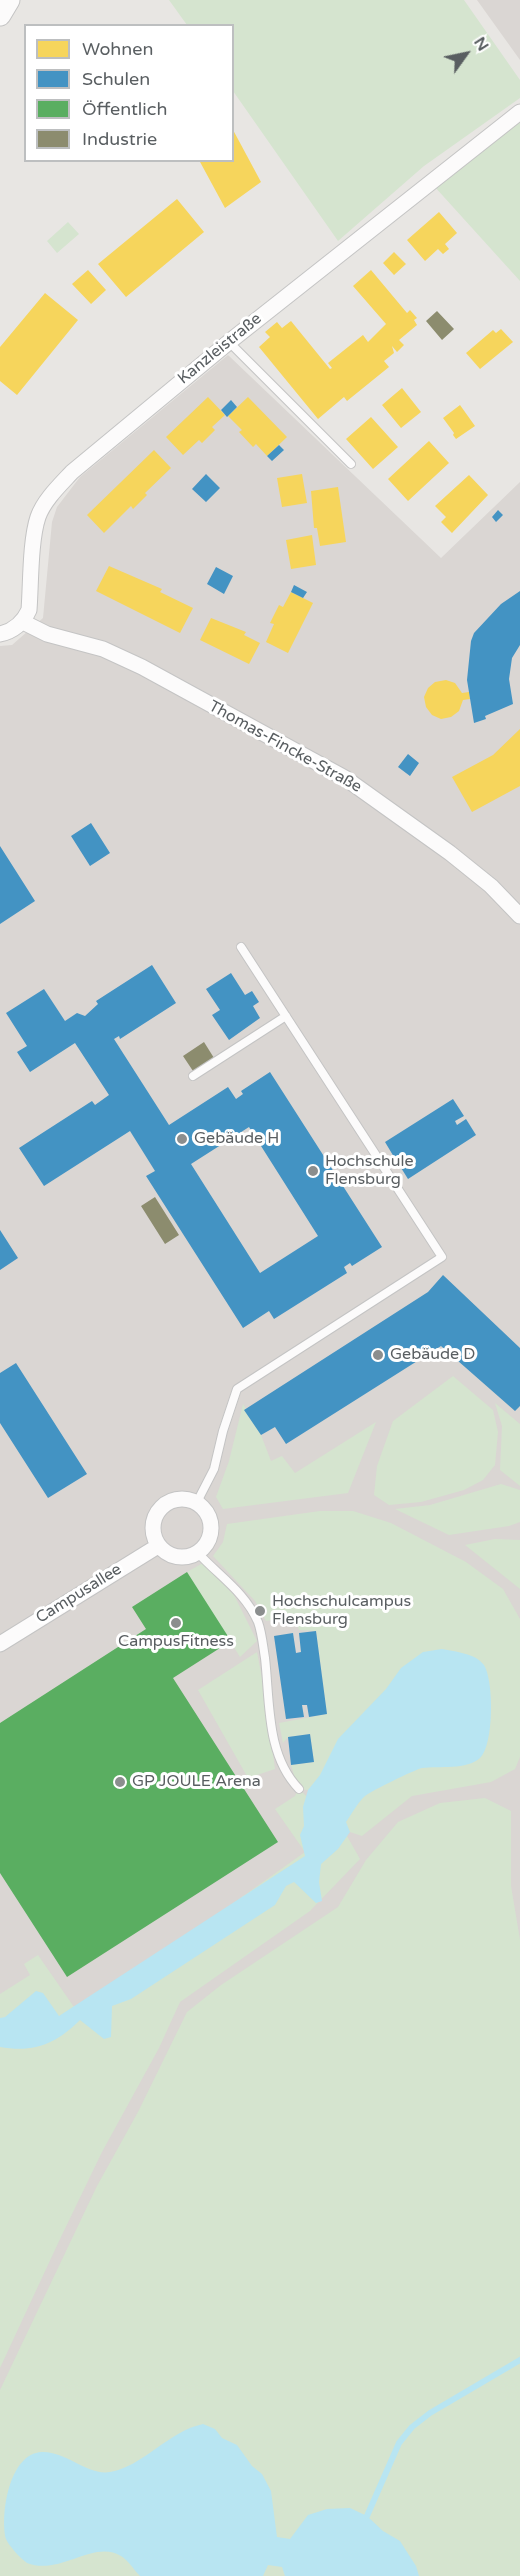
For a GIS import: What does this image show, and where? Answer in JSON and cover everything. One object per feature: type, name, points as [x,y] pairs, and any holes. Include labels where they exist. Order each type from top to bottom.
[{"type":"street","points":[[0,15],[9,0]]},
{"type":"street","name":"Kanzleistraße","points":[[23,622],[29,610],[35,529],[39,515],[53,492],[72,472],[229,342],[520,111]]},
{"type":"street","points":[[0,634],[9,632],[23,622]]},
{"type":"street","name":"Thomas-Fincke-Straße","points":[[23,622],[47,634],[103,649],[142,667],[345,778],[402,816],[450,853],[491,886],[520,916]]},
{"type":"street","points":[[183,1498],[196,1502],[206,1509],[212,1528],[210,1538],[198,1553],[176,1557],[158,1546],[153,1527],[160,1509],[174,1499],[183,1498]]},
{"type":"street","name":"Campusallee","points":[[0,1644],[158,1546]]},
{"type":"lane","points":[[229,342],[351,464]]},
{"type":"lane","points":[[196,1502],[214,1469],[223,1431],[237,1389],[442,1257],[241,947]]},
{"type":"lane","points":[[193,1076],[286,1016]]},
{"type":"lane","points":[[198,1553],[243,1595],[259,1625],[274,1742],[280,1764],[298,1789]]},
{"type":"shaded area","points":[[477,0],[520,0],[520,60]]},
{"type":"shaded area","name":"Hochschulcampus Flensburg","points":[[228,355],[441,558],[520,482],[520,2576],[0,2576],[0,646],[12,645],[43,618],[52,522],[57,507],[80,477]]},
{"type":"green space","points":[[169,0],[464,0],[520,80],[520,98],[424,166],[338,241],[234,92],[234,24],[186,24]]},
{"type":"green space","points":[[520,122],[520,281],[434,186]]},
{"type":"green space","points":[[68,222],[79,234],[57,253],[47,241]]},
{"type":"green space","points":[[453,1376],[493,1410],[498,1432],[495,1465],[483,1480],[464,1490],[421,1502],[389,1505],[374,1495],[377,1466],[393,1421]]},
{"type":"green space","points":[[495,1403],[520,1424],[520,1486],[500,1470],[502,1426]]},
{"type":"green space","points":[[243,1404],[261,1435],[271,1461],[282,1456],[295,1473],[376,1422],[348,1493],[223,1509],[216,1497],[229,1461]]},
{"type":"green space","points":[[501,1484],[520,1490],[520,1522],[509,1526],[449,1535],[395,1509],[430,1505]]},
{"type":"green space","points":[[320,1511],[353,1511],[391,1523],[466,1562],[503,1589],[520,1619],[520,1757],[515,1769],[491,1782],[412,1796],[362,1836],[350,1832],[308,1790],[299,1789],[347,1836],[360,1859],[310,1911],[180,2002],[159,2048],[102,2152],[0,2368],[0,1994],[30,1975],[24,1964],[38,1955],[74,2007],[232,1904],[305,1852],[275,1809],[295,1796],[298,1789],[291,1765],[314,1762],[310,1734],[288,1737],[283,1743],[279,1723],[327,1714],[316,1631],[299,1630],[294,1617],[266,1621],[255,1601],[213,1556],[223,1542],[227,1524]]},
{"type":"green space","points":[[495,1539],[520,1540],[520,1589],[465,1545]]},
{"type":"green space","points":[[203,1563],[234,1595],[257,1641],[240,1657],[187,1572]]},
{"type":"green space","points":[[257,1652],[275,1769],[248,1778],[198,1690]]},
{"type":"green space","points":[[485,1798],[511,1811],[511,1886],[520,1940],[520,2576],[0,2576],[0,2390],[97,2186],[138,2112],[187,2012],[221,1985],[338,1907],[366,1860],[398,1822],[440,1803]]},
{"type":"water","points":[[442,1649],[470,1655],[484,1665],[490,1684],[491,1698],[490,1727],[485,1751],[474,1762],[452,1767],[422,1768],[365,1796],[346,1822],[350,1832],[338,1849],[321,1864],[319,1882],[322,1901],[316,1903],[294,1882],[286,1886],[275,1905],[131,1999],[112,2006],[111,2037],[104,2039],[80,2020],[62,2035],[44,2045],[23,2049],[0,2047],[0,2018],[5,2017],[36,1991],[43,1993],[59,2016],[305,1856],[300,1835],[304,1826],[303,1807],[308,1790],[320,1775],[338,1739],[386,1689],[401,1668],[423,1652]]},
{"type":"water","points":[[203,2424],[215,2429],[222,2438],[237,2445],[252,2466],[262,2474],[271,2491],[277,2537],[290,2539],[308,2515],[327,2509],[350,2508],[367,2516],[383,2531],[400,2541],[416,2566],[419,2576],[285,2576],[282,2567],[268,2565],[263,2576],[140,2576],[124,2558],[111,2552],[88,2554],[52,2565],[39,2566],[27,2563],[6,2539],[4,2515],[9,2487],[22,2463],[31,2455],[42,2452],[51,2453],[93,2470],[110,2472],[122,2469],[179,2434]]},
{"type":"building: Wohnen","points":[[234,132],[261,182],[225,208],[200,162],[234,162]]},
{"type":"building: Wohnen","points":[[177,199],[204,232],[126,297],[98,264]]},
{"type":"building: Wohnen","points":[[439,212],[457,233],[445,244],[449,249],[443,254],[438,249],[425,261],[407,240]]},
{"type":"building: Wohnen","points":[[394,252],[406,264],[394,275],[383,263]]},
{"type":"building: Wohnen","points":[[88,270],[106,290],[91,304],[72,284]]},
{"type":"building: Wohnen","points":[[371,270],[407,313],[410,310],[417,318],[414,320],[417,325],[399,340],[404,345],[397,352],[392,346],[394,353],[384,361],[389,367],[347,401],[344,397],[318,419],[259,347],[270,337],[265,332],[277,322],[282,328],[291,321],[330,369],[332,368],[328,363],[363,335],[368,342],[386,324],[353,286]]},
{"type":"building: Wohnen","points":[[45,293],[78,320],[17,395],[0,381],[0,347]]},
{"type":"building: Wohnen","points":[[501,329],[513,342],[480,369],[466,353],[493,330],[496,333]]},
{"type":"building: Wohnen","points":[[402,388],[421,412],[401,428],[382,405]]},
{"type":"building: Wohnen","points":[[208,397],[225,415],[212,427],[215,430],[202,443],[199,440],[183,455],[166,437]]},
{"type":"building: Wohnen","points":[[248,397],[287,437],[267,456],[256,444],[253,447],[239,432],[242,430],[228,416]]},
{"type":"building: Wohnen","points":[[460,405],[475,426],[456,439],[443,418]]},
{"type":"building: Wohnen","points":[[371,417],[398,447],[373,469],[346,439]]},
{"type":"building: Wohnen","points":[[429,441],[449,463],[408,501],[388,479]]},
{"type":"building: Wohnen","points":[[154,450],[171,468],[145,493],[147,495],[133,509],[131,506],[104,533],[87,515]]},
{"type":"building: Wohnen","points":[[302,474],[307,503],[282,507],[277,478]]},
{"type":"building: Wohnen","points":[[469,475],[488,495],[452,533],[441,522],[446,517],[435,506]]},
{"type":"building: Wohnen","points":[[338,487],[346,542],[320,546],[317,528],[314,528],[311,491]]},
{"type":"building: Wohnen","points":[[312,535],[316,565],[291,569],[286,540]]},
{"type":"building: Wohnen","points":[[109,566],[162,589],[160,592],[193,608],[180,633],[96,591]]},
{"type":"building: Wohnen","points":[[291,592],[313,603],[288,653],[266,642],[274,624],[270,623],[279,605],[283,607]]},
{"type":"building: Wohnen","points":[[211,618],[246,632],[244,635],[260,643],[249,664],[200,640]]},
{"type":"building: Wohnen","points":[[446,680],[455,683],[462,693],[469,692],[470,699],[463,700],[459,711],[451,717],[441,719],[432,715],[426,707],[424,697],[428,688],[435,682]]},
{"type":"building: Wohnen","points":[[520,729],[520,786],[472,812],[452,777],[493,755]]},
{"type":"building: Schulen","points":[[231,400],[237,407],[227,417],[221,410]]},
{"type":"building: Schulen","points":[[279,445],[284,450],[272,461],[267,456]]},
{"type":"building: Schulen","points":[[206,474],[220,488],[206,502],[192,489]]},
{"type":"building: Schulen","points":[[498,510],[503,515],[496,522],[492,517]]},
{"type":"building: Schulen","points":[[216,567],[233,576],[224,594],[207,584]]},
{"type":"building: Schulen","points":[[294,585],[307,592],[303,598],[291,592]]},
{"type":"building: Schulen","points":[[520,591],[520,645],[512,658],[509,679],[513,704],[474,723],[467,680],[471,641],[474,633],[501,604]]},
{"type":"building: Schulen","points":[[408,754],[419,763],[410,776],[398,767]]},
{"type":"building: Schulen","points":[[91,823],[110,853],[90,866],[71,836]]},
{"type":"building: Schulen","points":[[0,846],[35,901],[0,924]]},
{"type":"building: Schulen","name":"Gebäude H","points":[[152,965],[176,1003],[120,1039],[119,1036],[114,1039],[169,1125],[228,1087],[236,1099],[243,1094],[241,1091],[270,1072],[382,1247],[352,1266],[350,1263],[344,1267],[347,1273],[274,1319],[269,1311],[243,1328],[146,1176],[155,1171],[130,1131],[44,1186],[19,1148],[92,1101],[95,1105],[109,1095],[75,1043],[30,1072],[17,1052],[27,1046],[6,1013],[44,989],[65,1021],[77,1013],[85,1016],[98,1004],[96,1001]],"holes":[[[249,1127],[318,1236],[260,1273],[191,1164]]]},
{"type":"building: Schulen","points":[[231,973],[245,995],[252,991],[259,1002],[253,1006],[260,1018],[229,1040],[212,1015],[220,1010],[206,989]]},
{"type":"building: Schulen","points":[[453,1099],[464,1116],[455,1121],[457,1125],[466,1119],[476,1135],[408,1179],[398,1163],[402,1160],[399,1155],[394,1157],[385,1142]]},
{"type":"building: Schulen","points":[[0,1230],[18,1258],[0,1270]]},
{"type":"building: Schulen","name":"Gebäude D","points":[[443,1275],[520,1348],[520,1406],[515,1411],[441,1346],[286,1444],[275,1427],[261,1435],[244,1410],[428,1292]]},
{"type":"building: Schulen","points":[[16,1363],[87,1474],[48,1498],[0,1423],[0,1373]]},
{"type":"building: Schulen","points":[[316,1631],[327,1714],[309,1717],[307,1705],[302,1705],[304,1717],[286,1719],[274,1636],[293,1633],[296,1653],[301,1652],[299,1633]]},
{"type":"building: Schulen","points":[[310,1734],[314,1762],[291,1765],[288,1737]]},
{"type":"building: Öffentlich","name":"GP JOULE Arena","points":[[187,1572],[231,1641],[173,1678],[278,1842],[67,1977],[0,1873],[0,1723],[146,1629],[132,1607]]},
{"type":"building: Industrie","points":[[437,311],[454,329],[442,340],[426,321]]},
{"type":"building: Industrie","points":[[204,1042],[214,1058],[193,1071],[183,1056]]},
{"type":"building: Industrie","points":[[155,1197],[179,1235],[165,1244],[141,1206]]},
{"type":"waterway","points":[[367,2516],[399,2443],[412,2427],[430,2413],[520,2360]]},
{"type":"place","name":"Gebäude H","points":[[182,1139]]},
{"type":"place","name":"Hochschule Flensburg","points":[[313,1171]]},
{"type":"place","name":"Gebäude D","points":[[378,1355]]},
{"type":"place","name":"Hochschulcampus Flensburg","points":[[260,1611]]},
{"type":"place","name":"CampusFitness","points":[[176,1623]]},
{"type":"place","name":"GP JOULE Arena","points":[[120,1782]]}]
